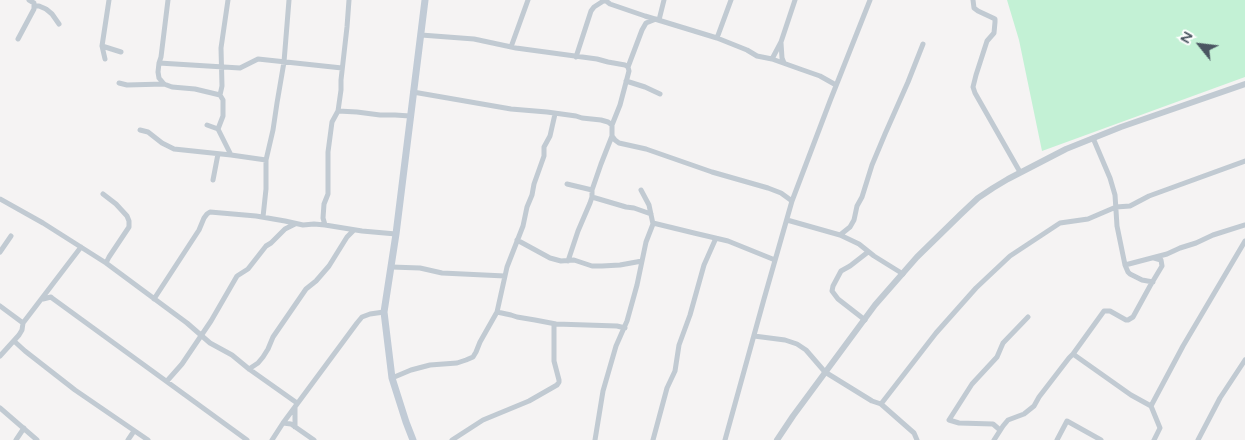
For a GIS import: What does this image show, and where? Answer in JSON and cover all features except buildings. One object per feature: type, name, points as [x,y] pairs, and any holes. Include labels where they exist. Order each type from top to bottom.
[{"type":"main road","points":[[413,440],[392,378],[384,312],[396,234],[425,0]]},
{"type":"street","points":[[29,0],[34,3],[34,6]]},
{"type":"street","points":[[104,59],[102,46],[109,0]]},
{"type":"street","points":[[164,84],[159,78],[159,63],[168,0]]},
{"type":"street","points":[[228,0],[221,48],[222,86],[220,95],[223,100],[223,116],[219,122],[218,129],[231,155]]},
{"type":"street","points":[[264,217],[266,160],[284,62],[289,0]]},
{"type":"street","points":[[325,225],[323,218],[324,204],[328,194],[328,152],[332,122],[338,111],[341,90],[349,0]]},
{"type":"street","points":[[512,47],[528,0]]},
{"type":"street","points":[[576,57],[591,11],[605,0],[610,4],[645,16],[717,38],[757,56],[772,59],[820,76],[836,85]]},
{"type":"street","points":[[657,19],[664,0]]},
{"type":"street","points":[[717,38],[731,0]]},
{"type":"street","points":[[772,59],[781,42],[795,0]]},
{"type":"street","points":[[725,440],[792,201],[870,0]]},
{"type":"street","points":[[973,0],[974,8],[995,19],[996,22],[994,33],[986,41],[973,87],[974,93],[1020,172]]},
{"type":"street","points":[[34,6],[46,9],[59,24]]},
{"type":"street","points":[[18,40],[34,6]]},
{"type":"street","points":[[645,16],[648,22]]},
{"type":"street","points":[[568,261],[612,136],[612,125],[620,105],[629,71],[628,67],[646,23],[657,19]]},
{"type":"street","points":[[421,35],[474,39],[628,67]]},
{"type":"street","points":[[781,42],[784,63]]},
{"type":"street","points":[[840,235],[850,227],[854,220],[857,206],[862,197],[884,134],[923,44]]},
{"type":"street","points":[[102,46],[121,52]]},
{"type":"street","points":[[159,63],[242,67],[258,59],[342,68]]},
{"type":"street","points":[[626,81],[660,94]]},
{"type":"street","points":[[119,83],[127,85],[164,84],[220,95]]},
{"type":"street","points":[[776,440],[876,305],[917,257],[978,198],[1020,172],[1066,149],[1179,106],[1245,84]]},
{"type":"street","points":[[413,92],[478,104],[602,120],[612,125]]},
{"type":"street","points":[[338,111],[410,116]]},
{"type":"street","points":[[392,378],[411,370],[444,363],[457,363],[473,357],[497,312],[507,267],[523,226],[527,207],[544,156],[544,147],[550,136],[555,114]]},
{"type":"street","points":[[207,125],[218,129]]},
{"type":"street","points":[[140,130],[148,132],[162,143],[174,149],[266,160]]},
{"type":"street","points":[[612,136],[619,143],[646,149],[712,172],[768,188],[781,193],[792,201]]},
{"type":"street","points":[[1093,138],[1113,186],[1117,226],[1125,266],[1130,274],[1142,280],[1153,282]]},
{"type":"street","points":[[213,180],[218,154]]},
{"type":"street","points":[[881,404],[941,327],[976,288],[1010,256],[1060,222],[1088,219],[1116,207],[1130,206],[1149,196],[1245,161]]},
{"type":"street","points":[[567,184],[592,190]]},
{"type":"street","points":[[595,440],[603,391],[637,285],[646,242],[653,223],[649,205],[641,190]]},
{"type":"street","points":[[103,194],[116,204],[129,221],[129,227],[106,263]]},
{"type":"street","points":[[592,197],[651,214]]},
{"type":"street","points":[[0,199],[43,223],[106,263],[187,323],[201,336],[232,355],[296,405]]},
{"type":"street","points":[[154,299],[199,230],[204,218],[210,212],[264,217],[303,225],[325,225],[396,234]]},
{"type":"street","points":[[787,220],[840,235],[859,244],[868,252],[903,274]]},
{"type":"street","points":[[653,223],[728,241],[775,260]]},
{"type":"street","points":[[167,382],[182,364],[219,309],[237,276],[248,269],[266,246],[285,229],[295,224]]},
{"type":"street","points":[[1125,266],[1167,254],[1213,235],[1245,225]]},
{"type":"street","points":[[249,369],[263,357],[271,340],[306,289],[329,266],[347,237],[354,230]]},
{"type":"street","points":[[0,252],[11,236]]},
{"type":"street","points":[[653,440],[668,388],[675,371],[679,345],[688,323],[704,265],[716,238]]},
{"type":"street","points":[[517,240],[550,258],[561,261],[574,260],[592,266],[620,265],[642,261]]},
{"type":"street","points":[[1150,406],[1183,346],[1245,242]]},
{"type":"street","points":[[0,356],[14,341],[22,330],[22,323],[81,247]]},
{"type":"street","points":[[865,320],[838,299],[832,291],[841,271],[868,252]]},
{"type":"street","points":[[994,440],[1008,420],[1024,414],[1034,406],[1104,311],[1110,311],[1126,320],[1133,316],[1162,266],[1161,260],[1154,258]]},
{"type":"street","points":[[391,267],[420,268],[442,273],[505,276]]},
{"type":"street","points":[[42,299],[52,298],[247,440]]},
{"type":"street","points":[[0,306],[22,323]]},
{"type":"street","points":[[272,440],[362,317],[384,312]]},
{"type":"street","points":[[497,312],[554,324],[617,326],[624,328]]},
{"type":"street","points":[[1000,430],[993,424],[959,423],[949,420],[972,384],[997,357],[1003,343],[1028,317]]},
{"type":"street","points":[[452,440],[483,420],[529,401],[558,385],[559,380],[554,361],[554,324]]},
{"type":"street","points":[[754,336],[785,340],[797,344],[806,350],[825,372],[872,401],[881,404],[914,433],[917,440]]},
{"type":"street","points":[[14,341],[75,390],[148,440]]},
{"type":"street","points":[[1073,354],[1131,395],[1150,406],[1160,428],[1154,440]]},
{"type":"street","points":[[1198,440],[1220,398],[1245,360]]},
{"type":"street","points":[[295,427],[296,405]]},
{"type":"street","points":[[0,408],[37,440]]},
{"type":"street","points":[[1057,440],[1067,420],[1101,440]]},
{"type":"street","points":[[283,423],[295,427],[314,440]]},
{"type":"street","points":[[16,440],[24,428]]},
{"type":"street","points":[[128,440],[134,431]]},
{"type":"green space","points":[[1007,0],[1245,0],[1245,77],[1042,151],[1019,40]]}]
